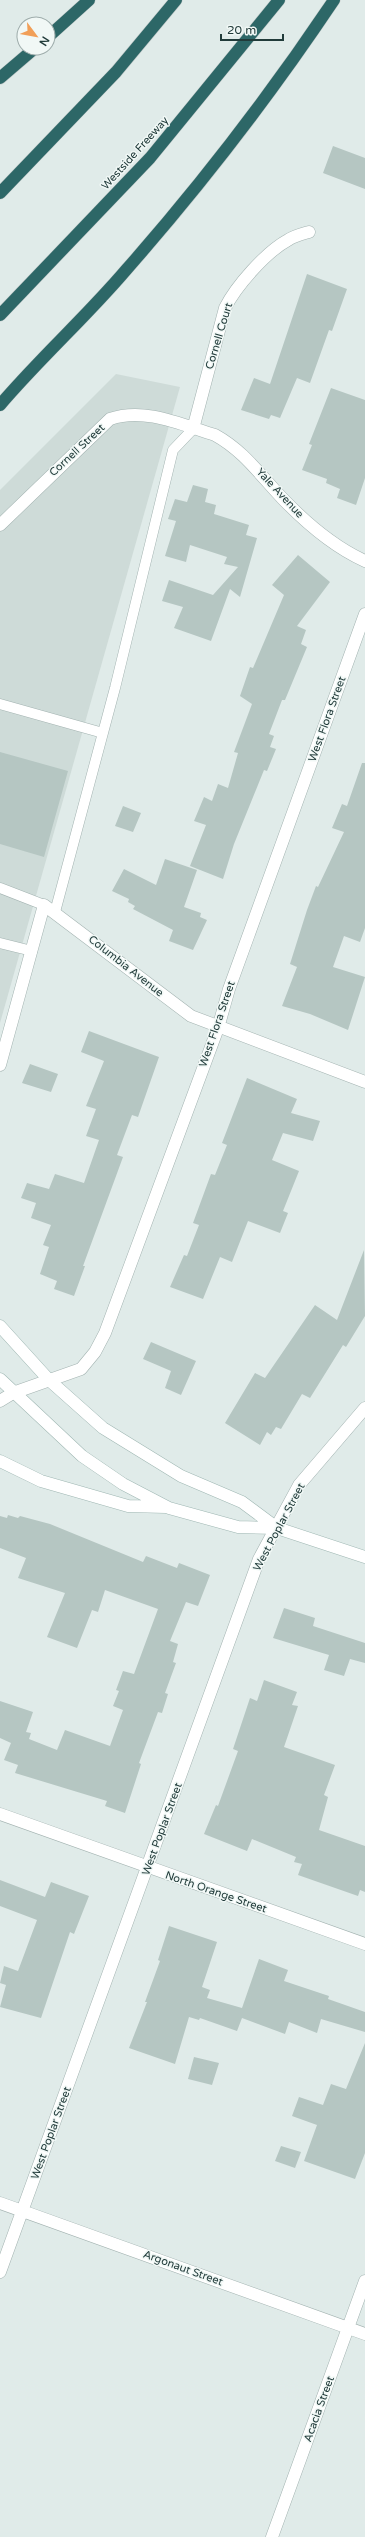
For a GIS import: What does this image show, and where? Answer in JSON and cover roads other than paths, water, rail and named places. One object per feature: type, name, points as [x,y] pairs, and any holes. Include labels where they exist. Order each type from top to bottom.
[{"type":"highway","points":[[56,29],[89,0]]},
{"type":"highway","points":[[0,193],[116,72],[176,0]]},
{"type":"highway","name":"Westside Freeway","points":[[0,315],[150,158],[279,0]]},
{"type":"highway","points":[[0,405],[125,272],[182,205],[268,93],[334,0]]},
{"type":"highway","points":[[0,78],[26,56]]},
{"type":"street","name":"Cornell Court","points":[[194,429],[225,308],[230,299],[271,253],[288,240],[309,232]]},
{"type":"street","name":"Cornell Street","points":[[0,525],[110,419],[124,414],[145,414],[194,429]]},
{"type":"street","name":"Yale Avenue","points":[[194,429],[224,440],[253,464],[282,498],[316,531],[365,561]]},
{"type":"street","name":"West Flora Street","points":[[0,1401],[13,1393],[81,1369],[95,1352],[104,1333],[218,1028],[229,989],[365,614]]},
{"type":"street","name":"Columbia Avenue","points":[[44,905],[191,1016],[218,1028],[365,1082]]},
{"type":"street","points":[[0,1065],[44,905]]},
{"type":"street","points":[[0,1326],[48,1380],[119,1439],[181,1476],[242,1502],[277,1528]]},
{"type":"street","points":[[0,1379],[13,1393],[82,1456],[123,1484],[169,1508],[238,1527],[277,1528],[365,1557]]},
{"type":"street","name":"West Poplar Street","points":[[0,2272],[21,2210],[148,1868],[259,1559],[299,1485],[365,1408]]},
{"type":"street","points":[[0,1461],[41,1480],[128,1506],[169,1508]]},
{"type":"street","name":"North Orange Street","points":[[0,1814],[148,1868],[365,1944]]},
{"type":"street","name":"Argonaut Street","points":[[0,2203],[365,2334]]},
{"type":"street","name":"Acacia Street","points":[[272,2537],[365,2281]]},
{"type":"lane","points":[[55,912],[159,514],[173,450],[194,429]]},
{"type":"lane","points":[[0,704],[103,733]]},
{"type":"lane","points":[[0,888],[44,905]]},
{"type":"lane","points":[[0,943],[32,951]]}]
